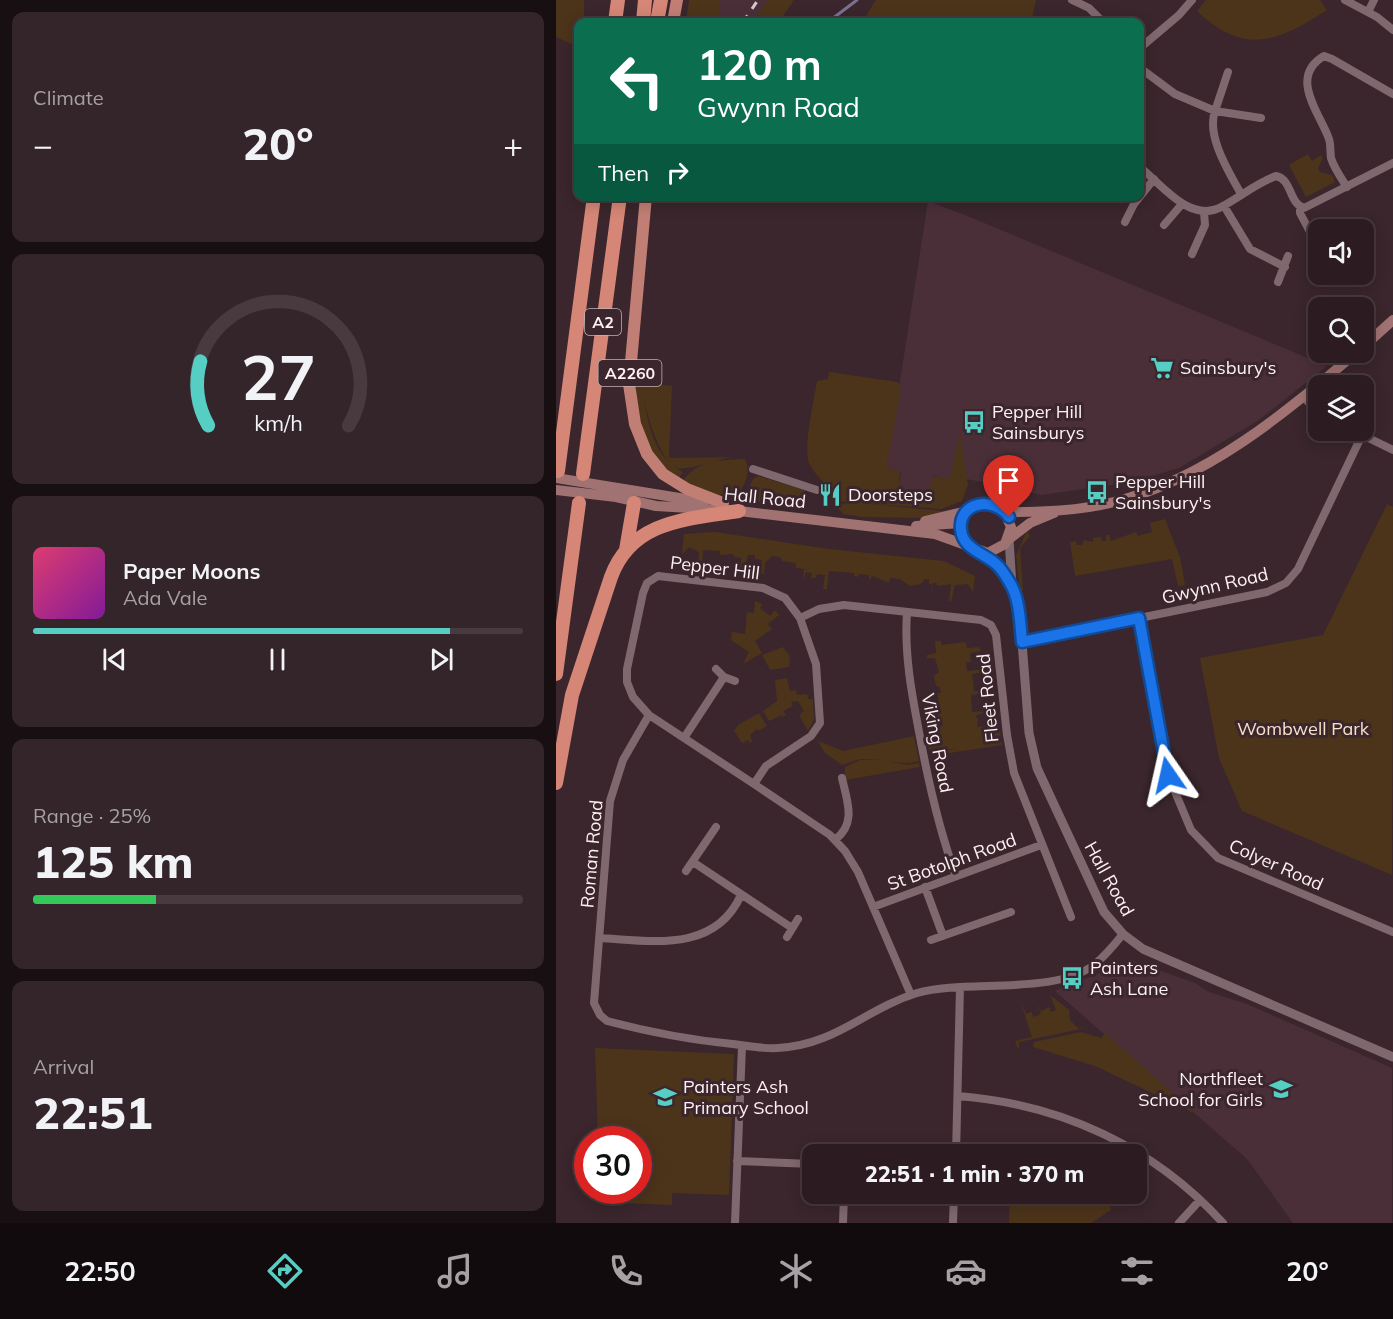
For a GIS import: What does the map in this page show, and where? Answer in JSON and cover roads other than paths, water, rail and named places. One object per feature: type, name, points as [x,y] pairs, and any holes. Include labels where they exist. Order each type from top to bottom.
[{"type":"highway","points":[[616,18],[618,0]]},
{"type":"highway","points":[[643,18],[645,0]]},
{"type":"highway","points":[[653,18],[655,0]]},
{"type":"highway","points":[[659,18],[661,0]]},
{"type":"highway","name":"A2","points":[[557,475],[593,201]]},
{"type":"highway","name":"A2","points":[[580,478],[619,201]]},
{"type":"highway","points":[[604,320],[625,201]]},
{"type":"highway","points":[[556,428],[561,389],[572,363]]},
{"type":"highway","points":[[556,674],[579,503]]},
{"type":"highway","points":[[626,550],[634,503]]},
{"type":"highway","points":[[556,783],[577,678],[612,574],[626,550],[645,533],[670,521],[739,511]]},
{"type":"main road","points":[[674,18],[677,0]]},
{"type":"main road","name":"A2260","points":[[646,201],[630,375],[630,397],[635,424],[647,454],[663,474],[687,489],[723,503]]},
{"type":"main road","points":[[1374,338],[1393,320]]},
{"type":"main road","points":[[1006,512],[1057,511],[1113,502],[1172,482],[1229,450],[1344,363]]},
{"type":"main road","name":"Hall Road","points":[[557,475],[580,478],[618,492],[634,503],[739,511],[935,534],[974,550]]},
{"type":"main road","name":"Hall Road","points":[[556,490],[618,492],[917,526],[961,523]]},
{"type":"main road","name":"Hall Road","points":[[917,526],[927,520],[967,511],[976,505],[988,503],[1006,512],[1011,524],[1009,539]]},
{"type":"main road","points":[[967,511],[961,523],[962,536],[974,550],[996,551],[1030,523],[1057,511]]},
{"type":"street","points":[[1072,0],[1089,8],[1099,18]]},
{"type":"street","points":[[1144,45],[1179,15],[1192,0]]},
{"type":"street","points":[[1345,0],[1377,17],[1393,30]]},
{"type":"street","points":[[1368,12],[1374,0]]},
{"type":"street","points":[[1377,17],[1393,22]]},
{"type":"street","points":[[1347,187],[1332,160],[1330,140],[1311,105],[1307,84],[1308,70],[1314,62],[1324,56],[1393,94]]},
{"type":"street","points":[[1144,71],[1175,94],[1215,111],[1261,118]]},
{"type":"street","points":[[1228,72],[1212,123],[1241,194]]},
{"type":"street","points":[[1299,206],[1310,206],[1393,163]]},
{"type":"street","points":[[1144,170],[1182,204],[1204,212],[1224,206],[1241,194],[1279,176],[1285,181],[1299,206],[1308,228]]},
{"type":"street","points":[[1144,192],[1154,179]]},
{"type":"street","points":[[1125,222],[1136,201]]},
{"type":"street","points":[[1164,225],[1182,204]]},
{"type":"street","points":[[1224,206],[1250,249],[1285,267]]},
{"type":"street","points":[[1192,254],[1205,225],[1204,212]]},
{"type":"street","points":[[1278,282],[1288,256]]},
{"type":"street","points":[[1303,396],[1308,402]]},
{"type":"street","name":"Gwynn Road","points":[[1022,642],[1271,591],[1286,583],[1300,564],[1359,441]]},
{"type":"street","points":[[1374,441],[1393,450]]},
{"type":"street","points":[[753,469],[817,490]]},
{"type":"street","name":"Hall Road","points":[[1009,539],[1012,586],[1022,642],[1029,733],[1037,768],[1104,912],[1123,934],[1143,949],[1392,1056]]},
{"type":"street","name":"Hall Road","points":[[974,550],[1001,569],[1012,586]]},
{"type":"street","name":"Pepper Hill","points":[[754,784],[766,766],[811,736],[820,723],[816,664],[800,618],[785,598],[763,588],[663,576],[650,580],[643,593],[627,669],[631,694],[649,715],[835,840],[851,859],[911,995]]},
{"type":"street","name":"Fleet Road","points":[[800,618],[819,609],[842,605],[981,620],[994,628],[1012,765],[1070,917]]},
{"type":"street","name":"Viking Road","points":[[907,612],[906,656],[914,704],[934,809],[956,876]]},
{"type":"street","name":"Colyer Road","points":[[1139,618],[1168,775],[1191,830],[1218,858],[1393,932]]},
{"type":"street","points":[[716,669],[724,677],[735,681]]},
{"type":"street","points":[[684,738],[724,677]]},
{"type":"street","name":"Roman Road","points":[[649,715],[623,760],[610,801],[594,1003],[600,1015],[607,1021],[669,1036],[742,1046]]},
{"type":"street","points":[[835,840],[848,826],[850,816],[842,778]]},
{"type":"street","points":[[686,871],[716,827]]},
{"type":"street","name":"St Botolph Road","points":[[873,906],[1041,846]]},
{"type":"street","points":[[693,862],[792,928]]},
{"type":"street","points":[[925,887],[943,936]]},
{"type":"street","points":[[600,938],[670,941],[694,938],[720,923],[733,910],[742,895]]},
{"type":"street","points":[[931,940],[1011,912]]},
{"type":"street","points":[[787,937],[798,919]]},
{"type":"street","points":[[735,1223],[742,1046],[776,1048],[822,1040],[911,995],[960,987],[1032,983],[1076,973],[1095,965],[1123,934]]},
{"type":"street","points":[[956,1144],[960,987]]},
{"type":"street","points":[[958,1096],[1003,1101],[1036,1108],[1097,1130],[1154,1162],[1200,1200],[1223,1223]]},
{"type":"street","points":[[737,1161],[802,1164]]},
{"type":"street","points":[[1179,1223],[1200,1200]]},
{"type":"street","points":[[843,1223],[844,1204]]},
{"type":"street","points":[[953,1223],[954,1204]]},
{"type":"waterway","points":[[833,18],[857,0]]},
{"type":"railway","points":[[746,18],[758,0]]},
{"type":"place","name":"Sainsbury's","points":[[1162,368]]},
{"type":"place","name":"Pepper Hill Sainsburys","points":[[974,422]]},
{"type":"place","name":"Pepper Hill Sainsbury's","points":[[1097,492]]},
{"type":"place","name":"Doorsteps","points":[[830,495]]},
{"type":"place","name":"Painters Ash Lane","points":[[1072,978]]},
{"type":"place","name":"Northfleet School for Girls","points":[[1281,1089]]},
{"type":"place","name":"Painters Ash Primary School","points":[[665,1097]]},
{"type":"park label","name":"Wombwell Park","points":[[1303,729]]}]
